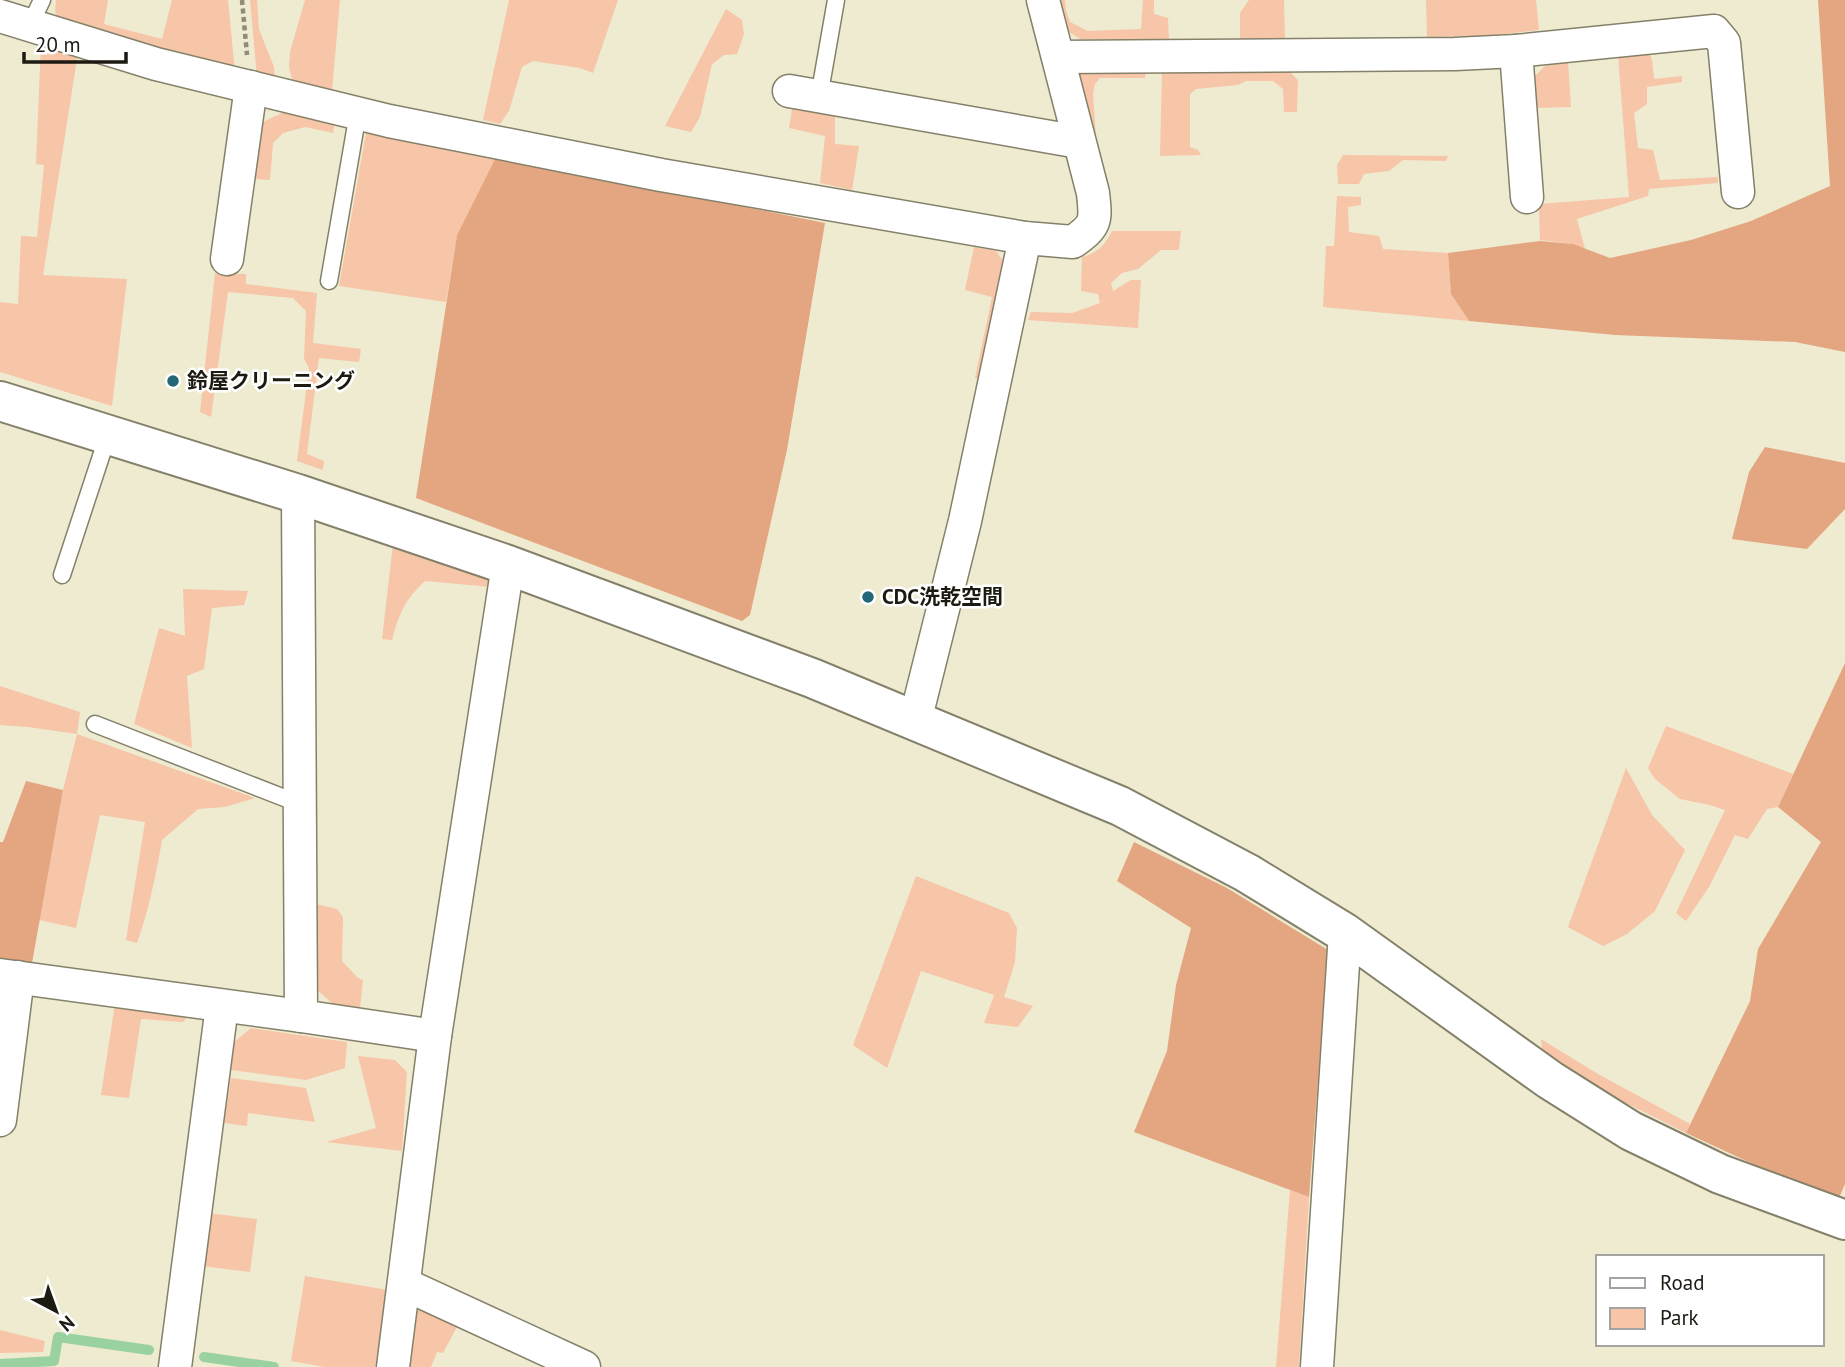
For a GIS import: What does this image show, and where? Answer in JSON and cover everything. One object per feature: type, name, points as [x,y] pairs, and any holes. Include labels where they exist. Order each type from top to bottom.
[{"type":"street","points":[[0,16],[36,13],[156,64],[358,113],[662,175],[1025,238],[1073,242],[1090,230],[1096,216],[1093,193],[1043,0]]},
{"type":"street","points":[[1058,57],[1455,54],[1516,51],[1714,31],[1724,43],[1738,192]]},
{"type":"street","points":[[1516,51],[1527,197]]},
{"type":"street","points":[[227,259],[251,87]]},
{"type":"street","points":[[804,94],[1079,142]]},
{"type":"street","points":[[915,721],[965,521],[1025,238]]},
{"type":"street","points":[[0,401],[508,565],[812,678],[1120,806],[1247,873],[1345,933],[1550,1080],[1631,1130],[1720,1174],[1845,1220]]},
{"type":"street","points":[[298,495],[301,1016]]},
{"type":"street","points":[[393,1367],[435,1037],[508,565]]},
{"type":"street","points":[[1317,1367],[1345,933]]},
{"type":"street","points":[[0,1119],[9,976],[435,1037]]},
{"type":"street","points":[[175,1367],[222,1006]]},
{"type":"street","points":[[404,1284],[584,1367]]},
{"type":"lane","points":[[804,94],[836,0]]},
{"type":"lane","points":[[329,281],[358,113]]},
{"type":"lane","points":[[62,575],[108,435]]},
{"type":"lane","points":[[95,724],[300,804]]},
{"type":"path","points":[[242,0],[251,87]]},
{"type":"green space","points":[[56,0],[108,0],[104,24],[162,39],[172,0],[228,0],[235,72],[59,21],[55,12]]},
{"type":"green space","points":[[250,0],[257,0],[259,29],[274,67],[275,78],[257,77]]},
{"type":"green space","points":[[305,0],[340,0],[332,91],[293,83],[289,67],[290,52]]},
{"type":"green space","points":[[509,0],[618,0],[593,73],[580,68],[533,61],[522,67],[509,111],[500,124],[483,120]]},
{"type":"green space","points":[[1056,0],[1065,0],[1070,22],[1088,31],[1141,29],[1143,0],[1154,0],[1154,14],[1168,18],[1169,40],[1080,39],[1062,27]]},
{"type":"green space","points":[[1249,0],[1284,0],[1285,38],[1240,40],[1240,13]]},
{"type":"green space","points":[[1426,0],[1536,0],[1539,30],[1485,36],[1427,37]]},
{"type":"green space","points":[[726,9],[742,20],[744,34],[737,54],[724,55],[712,64],[700,117],[691,132],[665,126]]},
{"type":"green space","points":[[41,42],[78,53],[43,275],[127,279],[112,406],[0,372],[0,302],[18,304],[21,236],[37,237],[44,165],[36,164]]},
{"type":"green space","points":[[1649,52],[1654,79],[1682,76],[1682,82],[1647,87],[1647,104],[1634,113],[1638,148],[1653,150],[1660,180],[1718,177],[1718,183],[1649,189],[1648,196],[1577,219],[1585,249],[1572,244],[1540,240],[1539,204],[1629,197],[1618,55]]},
{"type":"green space","points":[[1568,61],[1571,107],[1534,108],[1532,79],[1545,66]]},
{"type":"green space","points":[[1085,70],[1146,70],[1145,78],[1100,78],[1095,84],[1093,93],[1097,152],[1075,81]]},
{"type":"green space","points":[[1162,71],[1289,71],[1298,80],[1297,112],[1284,112],[1283,89],[1273,81],[1246,81],[1238,85],[1196,89],[1190,94],[1190,147],[1198,150],[1201,155],[1160,156]]},
{"type":"green space","points":[[792,109],[835,116],[835,144],[859,146],[852,190],[820,183],[825,136],[789,128]]},
{"type":"green space","points":[[286,111],[335,122],[333,133],[305,127],[283,133],[273,143],[270,180],[255,179],[263,122]]},
{"type":"green space","points":[[366,133],[496,157],[457,235],[446,302],[339,286]]},
{"type":"green space","points":[[1343,155],[1448,156],[1446,161],[1403,160],[1389,171],[1364,174],[1359,184],[1338,184],[1337,165]]},
{"type":"green space","points":[[1337,196],[1361,197],[1361,205],[1348,207],[1349,232],[1379,236],[1383,249],[1448,253],[1451,294],[1469,321],[1323,307],[1326,246],[1334,246]]},
{"type":"green space","points":[[1112,231],[1181,231],[1179,250],[1161,250],[1138,269],[1122,273],[1111,283],[1113,291],[1131,280],[1141,280],[1138,328],[1028,320],[1031,312],[1072,313],[1100,303],[1098,294],[1081,291],[1082,257],[1100,248]]},
{"type":"green space","points":[[974,247],[996,251],[1007,267],[983,379],[975,378],[992,297],[965,290]]},
{"type":"green space","points":[[215,273],[246,274],[246,284],[317,293],[313,343],[361,349],[359,362],[319,358],[307,454],[324,461],[323,470],[297,461],[309,368],[304,359],[306,311],[293,298],[228,292],[211,417],[200,412]]},
{"type":"green space","points":[[393,544],[490,579],[491,587],[425,581],[412,594],[404,608],[392,640],[382,639]]},
{"type":"green space","points":[[183,589],[248,591],[244,605],[212,608],[204,669],[187,676],[192,748],[134,724],[159,628],[185,636]]},
{"type":"green space","points":[[0,686],[80,712],[77,734],[0,725]]},
{"type":"green space","points":[[1666,726],[1793,774],[1778,807],[1767,809],[1748,839],[1735,835],[1709,887],[1686,921],[1676,913],[1725,810],[1680,799],[1655,779],[1648,768]]},
{"type":"green space","points":[[77,734],[255,798],[225,807],[198,809],[162,840],[152,892],[137,943],[126,940],[145,822],[100,815],[76,928],[39,920],[63,790]]},
{"type":"green space","points":[[1626,768],[1652,815],[1685,850],[1655,911],[1627,934],[1603,946],[1568,927]]},
{"type":"green space","points":[[916,876],[1009,913],[1017,928],[1015,962],[1004,997],[1033,1006],[1018,1027],[984,1023],[994,995],[921,971],[887,1068],[853,1045]]},
{"type":"green space","points":[[312,903],[337,909],[343,917],[342,961],[363,980],[360,1008],[333,1004],[315,988]]},
{"type":"green space","points":[[115,1004],[187,1017],[183,1022],[141,1019],[129,1098],[101,1095]]},
{"type":"green space","points":[[251,1028],[347,1042],[345,1068],[306,1080],[231,1070],[233,1043]]},
{"type":"green space","points":[[1541,1039],[1598,1074],[1690,1124],[1686,1133],[1614,1097],[1542,1052]]},
{"type":"green space","points":[[358,1056],[395,1060],[407,1072],[402,1151],[326,1142],[376,1128]]},
{"type":"green space","points":[[231,1078],[306,1088],[315,1122],[248,1113],[247,1126],[224,1123]]},
{"type":"green space","points":[[1290,1190],[1309,1197],[1299,1367],[1276,1367]]},
{"type":"green space","points":[[208,1213],[257,1219],[250,1272],[202,1266]]},
{"type":"green space","points":[[305,1276],[388,1290],[375,1367],[325,1367],[291,1361]]},
{"type":"green space","points":[[415,1306],[459,1323],[443,1353],[437,1352],[431,1367],[404,1367]]},
{"type":"green space","points":[[0,1330],[45,1341],[43,1352],[0,1353]]},
{"type":"shaded area","points":[[1818,0],[1845,0],[1845,352],[1795,342],[1615,335],[1469,321],[1451,294],[1448,253],[1540,241],[1573,244],[1610,258],[1691,240],[1751,221],[1830,186]]},
{"type":"shaded area","points":[[496,157],[825,223],[787,450],[750,615],[742,621],[416,498],[457,235]]},
{"type":"shaded area","points":[[1765,447],[1845,463],[1845,509],[1807,549],[1732,539],[1749,472]]},
{"type":"shaded area","points":[[1845,663],[1845,1184],[1837,1203],[1686,1133],[1750,1001],[1758,949],[1821,842],[1778,807]]},
{"type":"shaded area","points":[[26,781],[63,790],[32,963],[0,958],[0,842],[3,842]]},
{"type":"shaded area","points":[[1134,842],[1227,888],[1328,950],[1309,1197],[1134,1132],[1167,1051],[1176,985],[1191,928],[1117,881]]},
{"type":"waterway","points":[[0,1364],[54,1361],[58,1337],[149,1350]]},
{"type":"waterway","points":[[204,1357],[274,1367]]},
{"type":"place","name":"鈴屋クリーニング","points":[[173,381]]},
{"type":"place","name":"CDC洗乾空間","points":[[868,597]]}]
